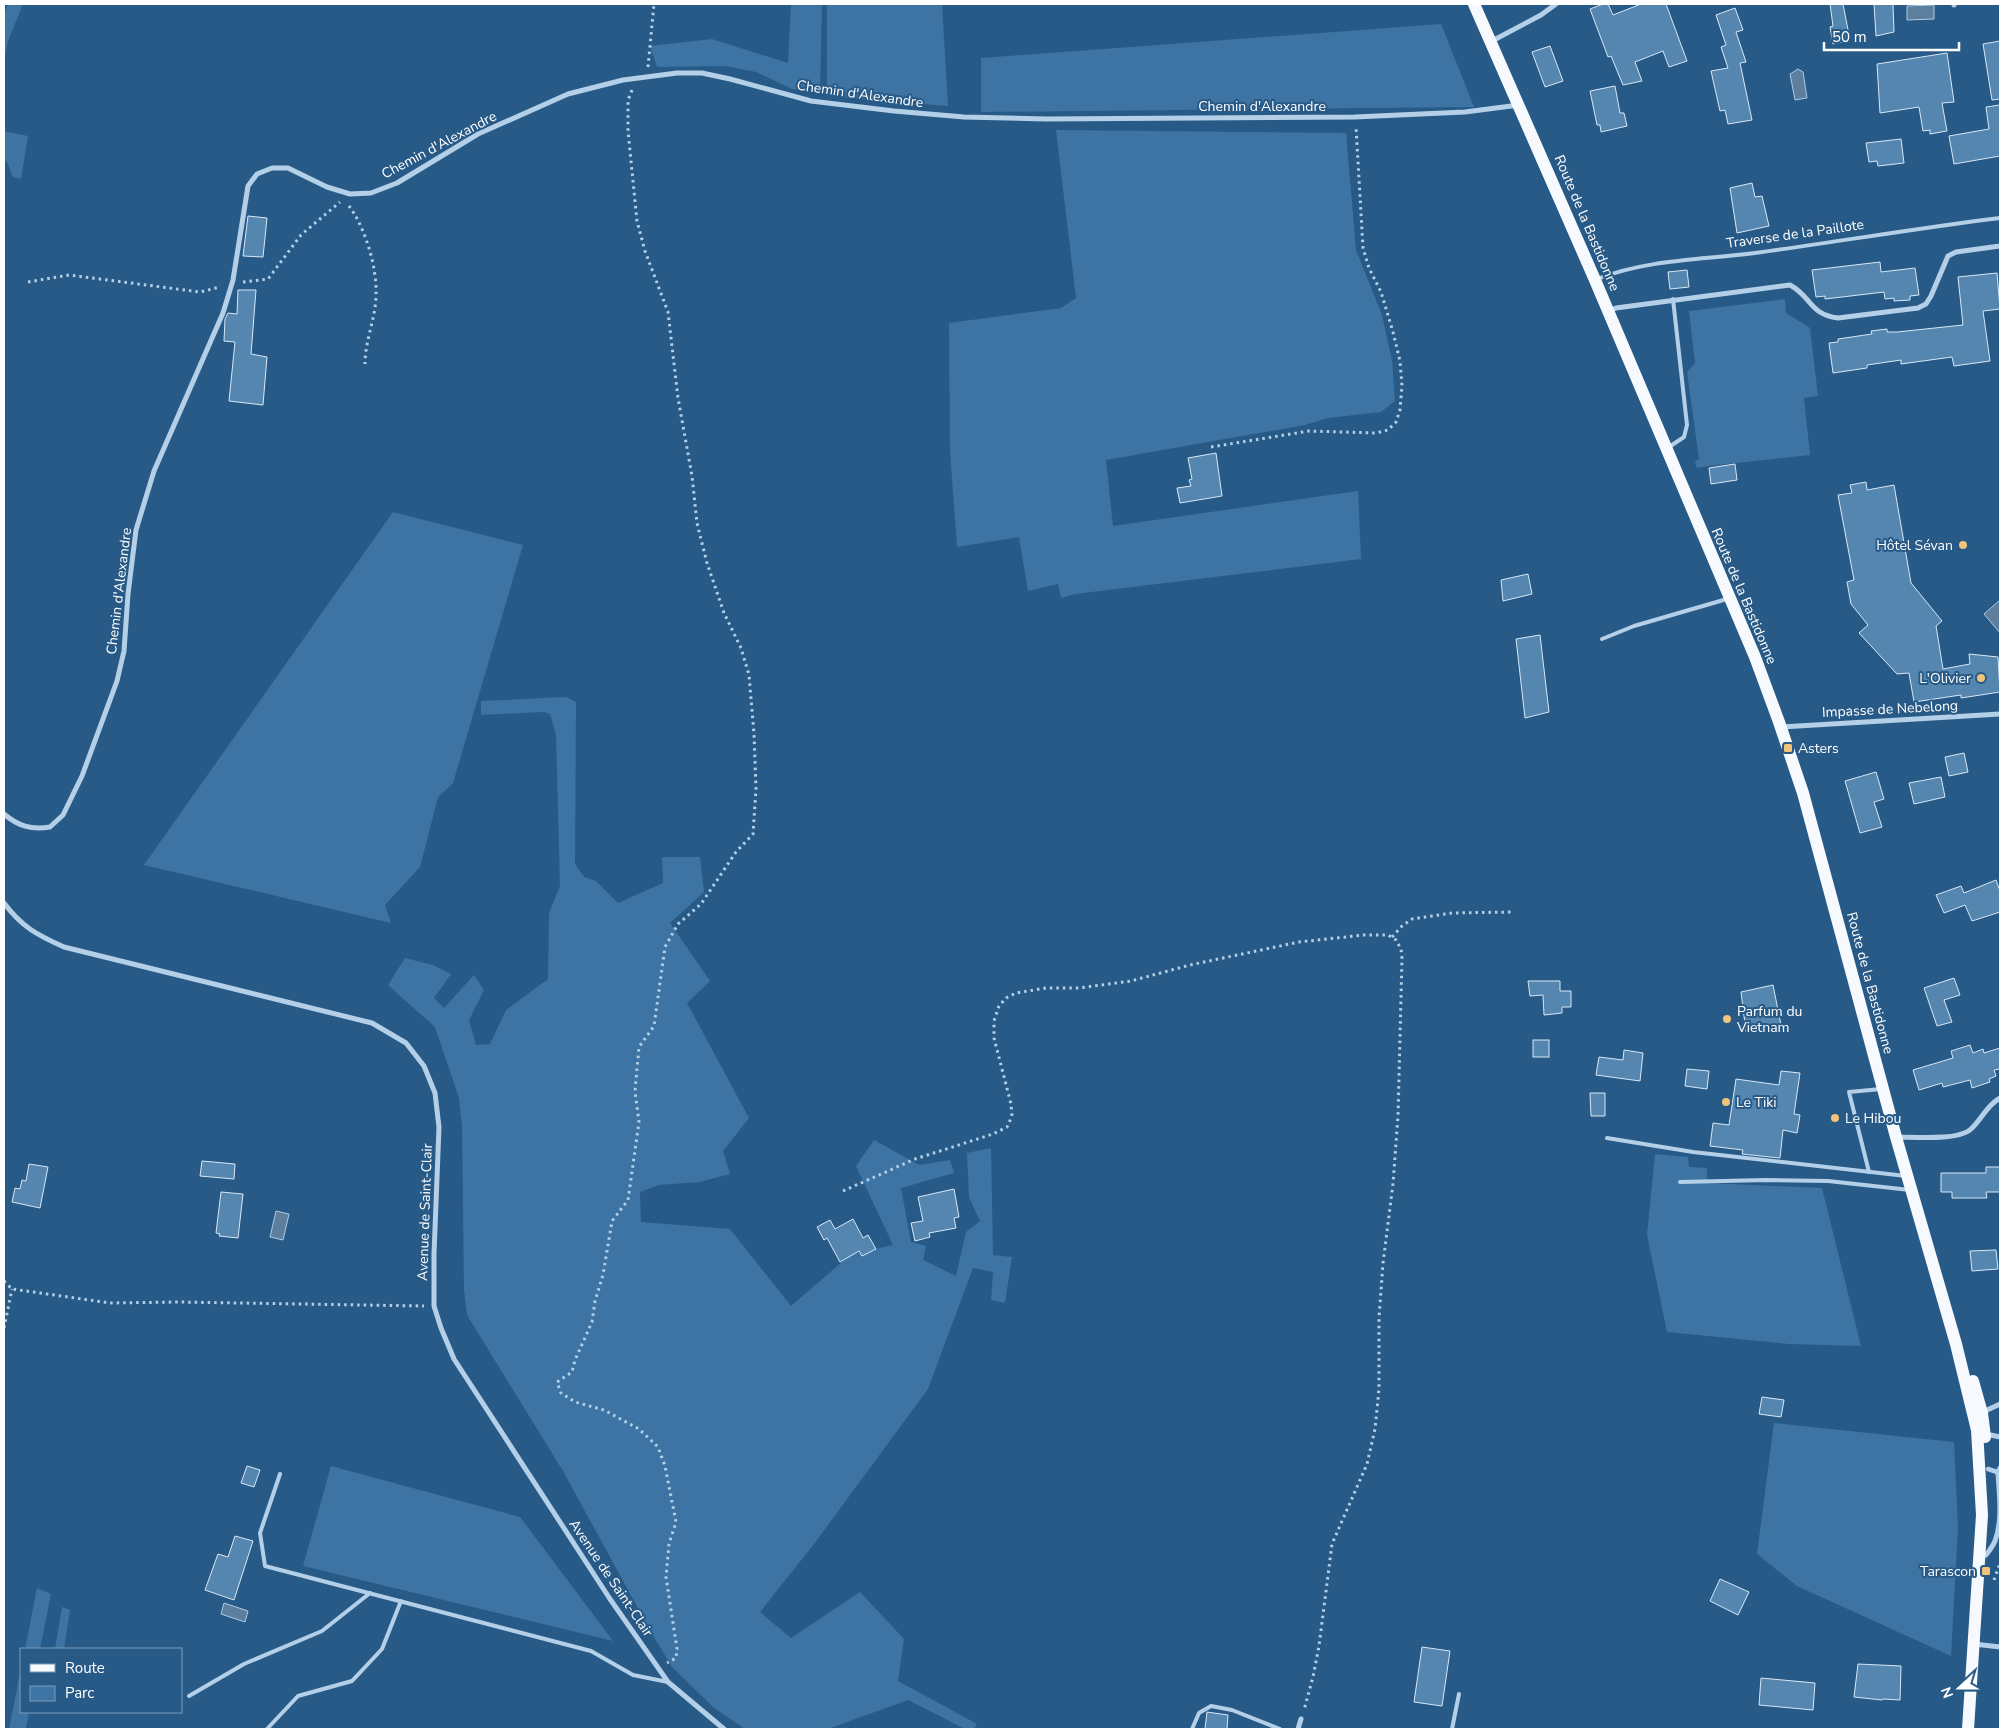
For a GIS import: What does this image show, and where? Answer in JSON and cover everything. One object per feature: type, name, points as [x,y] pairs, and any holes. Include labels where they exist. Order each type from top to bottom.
[{"type":"main road","name":"Route de la Bastidonne","points":[[1474,4],[1492,41],[1609,311],[1665,449],[1755,657],[1803,793],[1896,1137],[1980,1424],[1997,1471],[1986,1555],[1986,1571],[1976,1618]]},
{"type":"main road","name":"Route de la Bastidonne","points":[[1921,1224],[1947,1292],[1980,1424],[1982,1515],[1968,1729]]},
{"type":"street","points":[[1492,41],[1541,15],[1556,4]]},
{"type":"street","name":"Chemin d'Alexandre","points":[[4,814],[19,826],[28,828],[50,827],[63,815],[82,776],[117,681],[124,652],[128,594],[136,530],[154,471],[223,313],[232,284],[248,186],[257,174],[272,168],[288,168],[327,187],[350,194],[371,193],[397,183],[478,134],[568,94],[623,80],[677,73],[702,73],[811,101],[964,117],[1056,119],[1355,116],[1465,112],[1519,104]]},
{"type":"street","points":[[1609,311],[1616,308],[1673,299],[1790,285],[1797,289],[1818,312],[1830,317],[1838,318],[1918,308],[1926,304],[1931,296],[1948,256],[1956,252],[2000,246]]},
{"type":"street","name":"Impasse de Nebelong","points":[[1781,727],[2000,714]]},
{"type":"street","name":"Avenue de Saint-Clair","points":[[4,902],[15,917],[35,934],[64,947],[372,1024],[406,1043],[424,1066],[435,1093],[439,1127],[434,1306],[441,1328],[458,1366],[656,1666],[668,1682],[724,1729]]},
{"type":"street","points":[[1896,1137],[1958,1136],[1970,1130],[1991,1103],[2000,1098]]},
{"type":"street","points":[[2000,1404],[1980,1424],[2000,1437]]},
{"type":"street","points":[[1973,1644],[2000,1647]]},
{"type":"street","points":[[1298,1729],[1301,1719]]},
{"type":"lane","name":"Traverse de la Paillote","points":[[1595,280],[1619,270],[1648,264],[1754,253],[2000,218]]},
{"type":"lane","points":[[1665,449],[1684,437],[1687,425],[1673,299]]},
{"type":"lane","points":[[1602,639],[1634,626],[1730,599]]},
{"type":"lane","points":[[1869,1172],[1849,1092],[1883,1089]]},
{"type":"lane","points":[[1607,1138],[1693,1152],[1908,1176]]},
{"type":"lane","points":[[1680,1182],[1828,1181],[1912,1190]]},
{"type":"lane","points":[[280,1474],[260,1533],[265,1566],[591,1652],[633,1676],[668,1682]]},
{"type":"lane","points":[[189,1696],[244,1664],[322,1631],[370,1593]]},
{"type":"lane","points":[[267,1729],[298,1696],[352,1681],[382,1649],[400,1601]]},
{"type":"lane","points":[[1452,1729],[1460,1694]]},
{"type":"lane","points":[[1192,1729],[1199,1713],[1210,1706],[1232,1710],[1280,1729]]},
{"type":"path","points":[[640,78],[648,66],[654,4]]},
{"type":"path","points":[[634,84],[628,100],[628,131],[637,221],[645,251],[668,312],[678,398],[692,476],[697,524],[724,613],[741,648],[749,676],[756,789],[753,834],[736,852],[701,904],[678,924],[665,946],[654,1026],[639,1047],[635,1091],[639,1122],[628,1200],[612,1221],[603,1275],[595,1302],[592,1322],[575,1360],[572,1372],[557,1382],[561,1393],[575,1402],[604,1410],[639,1428],[658,1447],[665,1466],[676,1522],[669,1544],[666,1577],[677,1649],[676,1658],[656,1666]]},
{"type":"path","points":[[1211,447],[1309,431],[1376,433],[1388,430],[1396,422],[1400,410],[1402,386],[1400,361],[1381,292],[1369,268],[1363,248],[1355,116]]},
{"type":"path","points":[[28,282],[69,275],[200,292],[232,284],[268,279],[301,235],[350,194]]},
{"type":"path","points":[[344,199],[362,228],[372,261],[376,295],[365,350],[365,364]]},
{"type":"path","points":[[1392,937],[1412,919],[1452,913],[1514,912]]},
{"type":"path","points":[[843,1191],[915,1159],[993,1134],[1007,1127],[1012,1116],[1011,1104],[994,1038],[994,1021],[999,1006],[1006,998],[1016,993],[1046,988],[1079,988],[1131,981],[1190,965],[1299,942],[1364,934],[1388,935],[1396,940],[1401,949],[1402,958],[1400,1060],[1393,1184],[1383,1263],[1379,1318],[1379,1389],[1375,1429],[1367,1464],[1332,1544],[1319,1646],[1313,1677],[1301,1719]]},
{"type":"path","points":[[4,1281],[12,1289],[110,1303],[178,1302],[434,1306]]},
{"type":"path","points":[[4,1328],[12,1289]]},
{"type":"green space","points":[[8,4],[23,4],[8,41],[4,60],[4,15]]},
{"type":"green space","points":[[791,4],[822,4],[820,94],[792,89],[756,72],[725,66],[657,67],[650,46],[712,39],[788,63]]},
{"type":"green space","points":[[827,4],[942,4],[948,106],[827,96]]},
{"type":"green space","points":[[1441,24],[1474,107],[981,112],[981,58]]},
{"type":"green space","points":[[1056,130],[1346,133],[1356,250],[1382,315],[1392,360],[1395,401],[1381,412],[1328,418],[1305,425],[1106,460],[1113,526],[1358,491],[1361,559],[1075,594],[1061,598],[1058,584],[1028,591],[1019,537],[957,547],[950,451],[949,323],[1061,308],[1076,298]]},
{"type":"green space","points":[[4,131],[28,136],[21,179],[13,177],[7,162],[4,160]]},
{"type":"green space","points":[[1785,299],[1786,313],[1810,328],[1818,396],[1804,398],[1810,455],[1697,468],[1695,462],[1699,459],[1687,372],[1695,363],[1689,311]]},
{"type":"green space","points":[[393,512],[523,545],[453,783],[438,797],[420,867],[385,905],[391,923],[144,865]]},
{"type":"green space","points":[[566,697],[576,702],[575,864],[584,877],[596,881],[618,903],[663,883],[662,857],[700,857],[704,892],[670,923],[710,981],[687,1003],[749,1118],[723,1151],[730,1174],[699,1182],[659,1185],[640,1192],[641,1222],[730,1229],[791,1306],[850,1255],[893,1245],[856,1166],[874,1140],[919,1165],[950,1160],[954,1173],[901,1188],[911,1242],[926,1246],[923,1260],[956,1276],[966,1232],[980,1221],[969,1197],[967,1153],[991,1148],[993,1255],[1012,1257],[1005,1303],[991,1300],[993,1272],[973,1268],[928,1389],[814,1544],[760,1612],[791,1638],[860,1592],[904,1639],[898,1681],[977,1724],[974,1729],[965,1729],[908,1700],[828,1729],[745,1729],[713,1707],[672,1667],[563,1471],[467,1315],[464,1289],[462,1127],[459,1098],[435,1027],[388,985],[405,958],[433,965],[451,974],[434,998],[444,1008],[474,975],[484,990],[469,1020],[476,1045],[490,1044],[506,1010],[548,979],[549,913],[560,886],[556,735],[550,714],[544,712],[481,715],[481,701]]},
{"type":"green space","points":[[1655,1154],[1688,1157],[1689,1167],[1707,1168],[1707,1183],[1822,1188],[1861,1346],[1789,1344],[1667,1332],[1647,1235]]},
{"type":"green space","points":[[1774,1423],[1954,1442],[1958,1527],[1951,1656],[1797,1586],[1757,1554]]},
{"type":"green space","points":[[331,1466],[520,1517],[613,1641],[303,1566]]},
{"type":"green space","points":[[37,1588],[51,1594],[40,1648],[25,1648]]},
{"type":"green space","points":[[62,1607],[70,1610],[64,1648],[55,1648]]},
{"type":"green space","points":[[20,1673],[20,1713],[29,1713],[26,1729],[9,1729]]},
{"type":"shaded area","points":[[1934,5],[1934,19],[1907,20],[1907,6]]},
{"type":"shaded area","points":[[1798,69],[1803,72],[1807,98],[1795,100],[1790,74]]},
{"type":"shaded area","points":[[2000,600],[2000,633],[1984,614]]},
{"type":"shaded area","points":[[276,1211],[289,1214],[283,1240],[270,1237]]},
{"type":"shaded area","points":[[224,1603],[248,1611],[245,1622],[221,1614]]},
{"type":"building","points":[[1608,4],[1613,15],[1641,4],[1666,4],[1687,61],[1669,67],[1663,51],[1635,62],[1642,81],[1623,85],[1611,56],[1608,57],[1590,9]]},
{"type":"building","points":[[1830,4],[1843,4],[1850,40],[1833,44],[1830,27],[1833,26]]},
{"type":"building","points":[[1874,4],[1893,4],[1894,32],[1876,36]]},
{"type":"building","points":[[1735,8],[1743,30],[1736,32],[1746,62],[1740,63],[1752,120],[1728,124],[1725,110],[1720,111],[1711,71],[1728,68],[1721,47],[1726,45],[1716,15]]},
{"type":"building","points":[[2000,41],[2000,99],[1992,100],[1983,44]]},
{"type":"building","points":[[1550,46],[1563,81],[1545,87],[1532,52]]},
{"type":"building","points":[[1947,53],[1954,102],[1942,103],[1947,131],[1930,134],[1930,130],[1923,131],[1919,107],[1880,113],[1877,64]]},
{"type":"building","points":[[1615,86],[1620,113],[1624,113],[1627,126],[1601,132],[1600,125],[1597,125],[1590,91]]},
{"type":"building","points":[[2000,105],[2000,156],[1954,164],[1949,136],[1989,129],[1986,107]]},
{"type":"building","points":[[1901,139],[1904,163],[1878,166],[1877,161],[1869,162],[1866,143]]},
{"type":"building","points":[[1752,183],[1755,197],[1762,196],[1769,226],[1737,233],[1730,188]]},
{"type":"building","points":[[248,216],[267,218],[263,257],[243,256]]},
{"type":"building","points":[[1880,262],[1881,272],[1915,268],[1919,295],[1910,296],[1910,300],[1894,301],[1894,298],[1885,299],[1884,292],[1825,299],[1825,296],[1816,297],[1812,270]]},
{"type":"building","points":[[1687,270],[1689,287],[1670,289],[1668,272]]},
{"type":"building","points":[[1997,273],[2000,309],[1983,311],[1990,361],[1954,366],[1952,357],[1901,364],[1901,360],[1833,373],[1829,343],[1838,342],[1838,339],[1872,334],[1871,331],[1887,329],[1887,332],[1897,332],[1963,325],[1958,277]]},
{"type":"building","points":[[238,290],[256,290],[251,354],[267,357],[263,405],[229,401],[235,342],[224,341],[225,319],[228,313],[237,314]]},
{"type":"building","points":[[1216,453],[1222,496],[1180,503],[1177,488],[1191,486],[1189,480],[1192,479],[1188,458]]},
{"type":"building","points":[[1735,464],[1737,480],[1711,484],[1709,468]]},
{"type":"building","points":[[1866,482],[1867,490],[1894,485],[1911,583],[1942,621],[1936,626],[1943,669],[1970,664],[1969,654],[1998,657],[2000,692],[1961,698],[1961,695],[1914,702],[1909,673],[1897,674],[1859,633],[1868,625],[1851,604],[1847,582],[1854,580],[1838,495],[1852,493],[1850,485]]},
{"type":"building","points":[[1528,574],[1532,594],[1503,601],[1501,580]]},
{"type":"building","points":[[1540,635],[1549,712],[1525,718],[1516,639]]},
{"type":"building","points":[[1964,753],[1968,772],[1949,776],[1945,757]]},
{"type":"building","points":[[1876,772],[1884,799],[1874,802],[1882,827],[1860,833],[1845,781]]},
{"type":"building","points":[[1941,777],[1945,797],[1914,804],[1909,783]]},
{"type":"building","points":[[1996,880],[2000,891],[2000,912],[1972,921],[1965,905],[1944,913],[1936,895],[1961,886],[1964,893]]},
{"type":"building","points":[[1954,978],[1960,995],[1944,1000],[1952,1022],[1937,1026],[1924,988]]},
{"type":"building","points":[[1528,981],[1560,981],[1560,991],[1571,991],[1571,1007],[1562,1007],[1562,1013],[1544,1015],[1543,995],[1530,996]]},
{"type":"building","points":[[1773,985],[1781,1025],[1746,1032],[1741,992]]},
{"type":"building","points":[[1533,1040],[1549,1040],[1549,1057],[1533,1057]]},
{"type":"building","points":[[1970,1045],[1973,1053],[1983,1049],[1984,1053],[2000,1048],[2000,1069],[1994,1070],[1996,1076],[1989,1079],[1990,1082],[1972,1088],[1970,1080],[1943,1087],[1942,1083],[1919,1090],[1913,1070],[1953,1058],[1951,1051]]},
{"type":"building","points":[[1624,1050],[1643,1053],[1640,1081],[1596,1075],[1599,1057],[1623,1060]]},
{"type":"building","points":[[1687,1069],[1709,1071],[1707,1089],[1685,1086]]},
{"type":"building","points":[[1781,1071],[1800,1073],[1794,1114],[1800,1115],[1797,1133],[1783,1130],[1780,1158],[1742,1154],[1743,1150],[1710,1146],[1713,1123],[1729,1125],[1736,1079],[1779,1085]]},
{"type":"building","points":[[1590,1093],[1605,1093],[1605,1116],[1591,1116]]},
{"type":"building","points":[[202,1161],[235,1164],[234,1179],[200,1176]]},
{"type":"building","points":[[29,1164],[48,1167],[40,1208],[12,1202],[15,1188],[20,1189],[22,1180],[26,1181]]},
{"type":"building","points":[[1986,1167],[2000,1167],[2000,1192],[1986,1192],[1987,1198],[1952,1198],[1952,1192],[1941,1192],[1941,1173],[1986,1173]]},
{"type":"building","points":[[954,1189],[959,1217],[954,1218],[956,1228],[929,1233],[930,1237],[915,1241],[911,1223],[923,1221],[918,1197]]},
{"type":"building","points":[[221,1192],[243,1194],[238,1238],[219,1236],[220,1234],[216,1233]]},
{"type":"building","points":[[853,1219],[863,1238],[868,1235],[876,1249],[862,1256],[859,1251],[840,1262],[827,1238],[824,1240],[817,1227],[830,1220],[835,1229]]},
{"type":"building","points":[[1996,1250],[1998,1269],[1972,1271],[1970,1251]]},
{"type":"building","points":[[1762,1397],[1784,1400],[1781,1417],[1759,1414]]},
{"type":"building","points":[[247,1466],[260,1470],[254,1487],[241,1483]]},
{"type":"building","points":[[235,1536],[253,1541],[234,1600],[205,1590],[218,1554],[228,1557]]},
{"type":"building","points":[[1720,1579],[1749,1592],[1738,1615],[1710,1601]]},
{"type":"building","points":[[1422,1647],[1450,1651],[1442,1706],[1414,1702]]},
{"type":"building","points":[[1858,1664],[1901,1666],[1900,1700],[1854,1697]]},
{"type":"building","points":[[1761,1678],[1815,1683],[1813,1710],[1759,1705]]},
{"type":"building","points":[[1207,1712],[1228,1715],[1227,1729],[1205,1729]]},
{"type":"place","name":"Hôtel Sévan","points":[[1963,545]]},
{"type":"place","name":"L'Olivier","points":[[1981,678]]},
{"type":"place","name":"Asters","points":[[1788,748]]},
{"type":"place","name":"Parfum du Vietnam","points":[[1727,1019]]},
{"type":"place","name":"Le Tiki","points":[[1726,1102]]},
{"type":"place","name":"Le Hibou","points":[[1835,1118]]},
{"type":"place","name":"Tarascon","points":[[1986,1571]]}]
